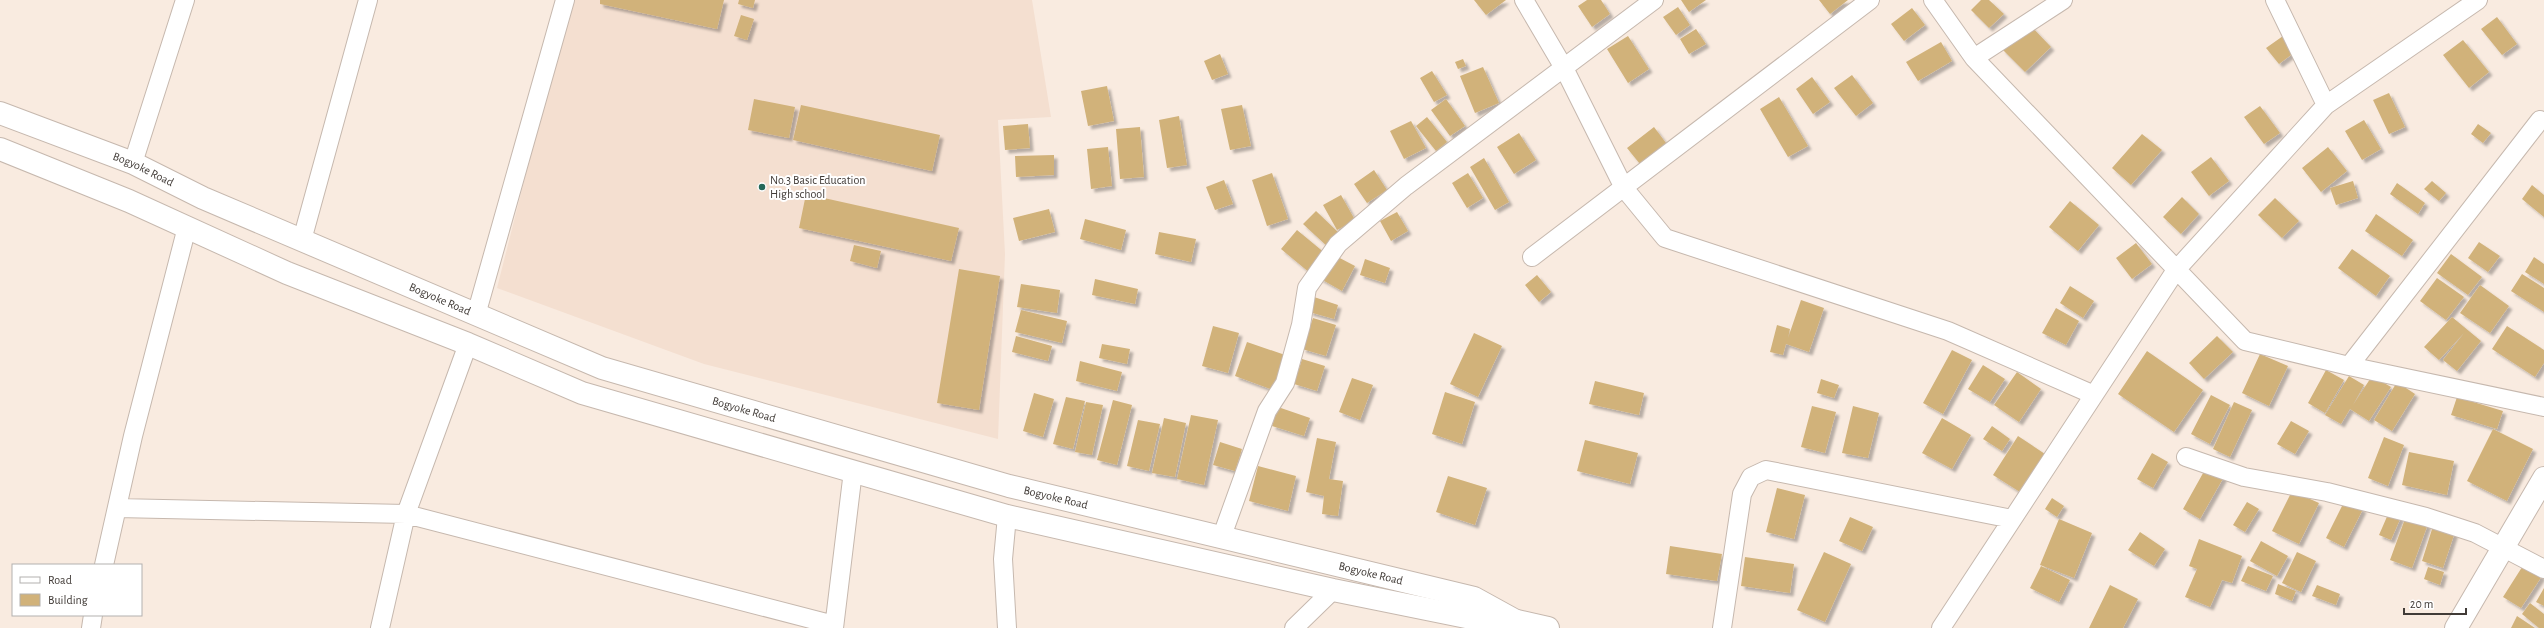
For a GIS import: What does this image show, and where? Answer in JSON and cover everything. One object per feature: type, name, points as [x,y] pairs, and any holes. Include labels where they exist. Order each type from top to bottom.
[{"type":"main road","name":"Bogyoke Road","points":[[0,113],[133,163],[204,198],[476,315],[617,372],[1009,486],[1222,536],[1474,598],[1517,621]]},
{"type":"main road","name":"Bogyoke Road","points":[[0,149],[187,227],[287,272],[468,344],[582,393],[1007,516],[1332,590],[1486,621],[1517,621],[1548,628]]},
{"type":"main road","points":[[2456,628],[2502,547],[2544,478]]},
{"type":"street","points":[[133,163],[185,0]]},
{"type":"street","points":[[302,240],[368,0]]},
{"type":"street","points":[[476,315],[565,0]]},
{"type":"street","points":[[1524,0],[1564,68],[1624,188],[1665,238],[1948,331],[2094,395]]},
{"type":"street","points":[[1222,536],[1268,411],[1285,383],[1301,325],[1307,288],[1338,244],[1406,186],[1654,0]]},
{"type":"street","points":[[1532,257],[1870,0]]},
{"type":"street","points":[[1933,0],[1974,58],[2245,341],[2349,366],[2544,407]]},
{"type":"street","points":[[1974,58],[2064,0]]},
{"type":"street","points":[[2275,0],[2326,105]]},
{"type":"street","points":[[1940,628],[2176,270],[2326,105],[2478,0]]},
{"type":"street","points":[[2349,366],[2540,120]]},
{"type":"street","points":[[104,564],[133,436],[187,227]]},
{"type":"street","points":[[380,628],[406,514],[468,344]]},
{"type":"street","points":[[2186,457],[2244,478],[2327,492],[2426,517],[2475,533],[2544,569]]},
{"type":"street","points":[[1722,628],[1742,494],[1751,477],[1766,470],[2012,519]]},
{"type":"street","points":[[117,508],[406,514],[834,626],[853,471]]},
{"type":"street","points":[[1007,516],[1003,559],[1007,628]]},
{"type":"street","points":[[1294,628],[1332,590]]},
{"type":"street","points":[[91,628],[94,616]]},
{"type":"shaded area","name":"No.3 Basic Education High school","points":[[570,0],[1032,0],[1051,117],[998,120],[1005,254],[998,439],[704,364],[497,288]]},
{"type":"building","points":[[600,0],[724,0],[717,29],[600,4]]},
{"type":"building","points":[[739,0],[755,0],[753,8],[738,4]]},
{"type":"building","points":[[1474,0],[1506,0],[1486,15]]},
{"type":"building","points":[[1587,0],[1601,0],[1610,14],[1592,27],[1578,6]]},
{"type":"building","points":[[1681,0],[1706,0],[1689,12]]},
{"type":"building","points":[[1819,0],[1848,0],[1830,14]]},
{"type":"building","points":[[1981,0],[1989,0],[2004,14],[1989,28],[1971,10]]},
{"type":"building","points":[[1678,7],[1690,25],[1676,35],[1663,17]]},
{"type":"building","points":[[1912,8],[1925,25],[1904,41],[1891,24]]},
{"type":"building","points":[[741,15],[754,19],[747,40],[734,36]]},
{"type":"building","points":[[2497,17],[2517,44],[2502,55],[2481,29]]},
{"type":"building","points":[[2029,24],[2051,47],[2025,72],[2002,49]]},
{"type":"building","points":[[1696,29],[1706,44],[1689,54],[1680,39]]},
{"type":"building","points":[[1628,36],[1649,69],[1628,83],[1607,49]]},
{"type":"building","points":[[2283,36],[2295,52],[2279,64],[2266,48]]},
{"type":"building","points":[[2463,40],[2489,72],[2469,88],[2443,55]]},
{"type":"building","points":[[1941,42],[1952,61],[1918,81],[1906,62]]},
{"type":"building","points":[[1220,54],[1228,74],[1212,80],[1204,61]]},
{"type":"building","points":[[1463,59],[1466,66],[1458,69],[1455,62]]},
{"type":"building","points":[[1483,67],[1499,103],[1475,113],[1460,76]]},
{"type":"building","points":[[1432,71],[1447,95],[1434,102],[1420,78]]},
{"type":"building","points":[[1852,75],[1873,103],[1856,116],[1834,88]]},
{"type":"building","points":[[1812,77],[1830,102],[1813,114],[1796,89]]},
{"type":"building","points":[[1107,86],[1114,121],[1088,126],[1081,91]]},
{"type":"building","points":[[2389,93],[2405,127],[2389,134],[2373,100]]},
{"type":"building","points":[[1779,97],[1808,146],[1788,157],[1760,109]]},
{"type":"building","points":[[754,99],[795,107],[789,138],[748,130]]},
{"type":"building","points":[[1446,99],[1465,126],[1450,136],[1431,110]]},
{"type":"building","points":[[801,105],[940,135],[932,171],[793,140]]},
{"type":"building","points":[[1242,105],[1251,146],[1230,150],[1221,109]]},
{"type":"building","points":[[2260,106],[2280,133],[2264,144],[2244,117]]},
{"type":"building","points":[[1179,116],[1187,165],[1167,168],[1159,120]]},
{"type":"building","points":[[1427,117],[1447,142],[1436,151],[1416,126]]},
{"type":"building","points":[[2364,120],[2381,149],[2362,160],[2345,131]]},
{"type":"building","points":[[1411,121],[1426,148],[1404,159],[1390,131]]},
{"type":"building","points":[[1028,124],[1030,148],[1005,150],[1003,126]]},
{"type":"building","points":[[2478,124],[2491,133],[2483,143],[2471,134]]},
{"type":"building","points":[[1140,127],[1144,177],[1120,179],[1116,129]]},
{"type":"building","points":[[1654,127],[1666,143],[1640,164],[1627,148]]},
{"type":"building","points":[[1519,133],[1536,160],[1514,174],[1497,147]]},
{"type":"building","points":[[2142,134],[2162,150],[2131,185],[2112,168]]},
{"type":"building","points":[[1108,147],[1112,186],[1091,189],[1087,149]]},
{"type":"building","points":[[2328,147],[2347,171],[2321,192],[2302,168]]},
{"type":"building","points":[[1054,155],[1054,175],[1016,177],[1015,156]]},
{"type":"building","points":[[2211,157],[2229,181],[2209,196],[2191,172]]},
{"type":"building","points":[[1484,158],[1509,202],[1495,210],[1470,167]]},
{"type":"building","points":[[1374,170],[1387,190],[1367,203],[1354,184]]},
{"type":"building","points":[[1272,173],[1288,219],[1267,226],[1252,180]]},
{"type":"building","points":[[1468,173],[1483,198],[1467,208],[1452,183]]},
{"type":"building","points":[[1224,180],[1233,204],[1215,210],[1206,187]]},
{"type":"building","points":[[2353,181],[2358,198],[2336,205],[2330,188]]},
{"type":"building","points":[[2432,181],[2446,193],[2439,201],[2424,189]]},
{"type":"building","points":[[2397,183],[2425,203],[2418,214],[2390,194]]},
{"type":"building","points":[[2532,185],[2544,195],[2544,217],[2522,199]]},
{"type":"building","points":[[806,194],[959,228],[951,261],[799,228]]},
{"type":"building","points":[[1341,195],[1355,220],[1337,230],[1323,205]]},
{"type":"building","points":[[2182,197],[2199,214],[2181,234],[2163,217]]},
{"type":"building","points":[[2275,198],[2299,221],[2282,238],[2258,215]]},
{"type":"building","points":[[2070,201],[2099,225],[2078,251],[2049,227]]},
{"type":"building","points":[[1049,209],[1055,232],[1019,241],[1013,218]]},
{"type":"building","points":[[1316,211],[1340,234],[1328,247],[1303,224]]},
{"type":"building","points":[[1397,212],[1408,231],[1391,241],[1380,221]]},
{"type":"building","points":[[2376,214],[2413,240],[2402,256],[2365,231]]},
{"type":"building","points":[[1085,219],[1126,230],[1121,250],[1080,239]]},
{"type":"building","points":[[1297,230],[1326,254],[1310,273],[1281,249]]},
{"type":"building","points":[[1159,232],[1196,239],[1191,262],[1155,254]]},
{"type":"building","points":[[2479,242],[2500,256],[2488,272],[2468,258]]},
{"type":"building","points":[[2136,243],[2152,264],[2132,279],[2116,258]]},
{"type":"building","points":[[854,245],[881,251],[877,268],[850,261]]},
{"type":"building","points":[[2352,249],[2390,276],[2376,296],[2338,268]]},
{"type":"building","points":[[1332,254],[1355,266],[1342,291],[1319,278]]},
{"type":"building","points":[[2451,254],[2482,277],[2468,295],[2437,273]]},
{"type":"building","points":[[2534,257],[2544,264],[2544,284],[2525,272]]},
{"type":"building","points":[[1365,259],[1390,268],[1385,283],[1360,275]]},
{"type":"building","points":[[959,269],[1000,276],[979,410],[937,403]]},
{"type":"building","points":[[2522,274],[2544,288],[2544,312],[2511,291]]},
{"type":"building","points":[[1537,275],[1551,292],[1539,302],[1525,285]]},
{"type":"building","points":[[2437,278],[2464,297],[2446,320],[2420,301]]},
{"type":"building","points":[[1095,279],[1138,289],[1135,304],[1092,295]]},
{"type":"building","points":[[1021,284],[1060,290],[1057,313],[1017,307]]},
{"type":"building","points":[[2480,285],[2509,306],[2490,333],[2460,313]]},
{"type":"building","points":[[2070,286],[2094,301],[2083,318],[2060,303]]},
{"type":"building","points":[[1314,297],[1338,305],[1334,319],[1309,312]]},
{"type":"building","points":[[1801,300],[1824,308],[1809,352],[1786,344],[1783,355],[1770,352],[1777,325],[1790,329],[1788,338]]},
{"type":"building","points":[[2056,308],[2079,321],[2066,345],[2042,333]]},
{"type":"building","points":[[1021,310],[1067,321],[1062,343],[1015,332]]},
{"type":"building","points":[[2452,317],[2481,341],[2457,371],[2443,360],[2464,333],[2439,360],[2424,347]]},
{"type":"building","points":[[1313,318],[1336,325],[1326,356],[1302,349]]},
{"type":"building","points":[[1213,326],[1239,333],[1228,373],[1202,366]]},
{"type":"building","points":[[2507,326],[2544,350],[2544,363],[2535,377],[2492,349]]},
{"type":"building","points":[[1474,333],[1502,346],[1478,397],[1450,384]]},
{"type":"building","points":[[1016,336],[1052,346],[1048,361],[1012,352]]},
{"type":"building","points":[[2217,336],[2233,352],[2204,379],[2189,363]]},
{"type":"building","points":[[1247,342],[1288,356],[1276,391],[1235,376]]},
{"type":"building","points":[[1102,344],[1130,349],[1127,364],[1099,358]]},
{"type":"building","points":[[1952,350],[1972,360],[1943,414],[1923,403]]},
{"type":"building","points":[[2147,351],[2203,390],[2174,432],[2118,394]]},
{"type":"building","points":[[2260,354],[2288,366],[2269,406],[2242,393]]},
{"type":"building","points":[[1302,359],[1325,366],[1317,391],[1294,384]]},
{"type":"building","points":[[1080,361],[1122,372],[1117,391],[1076,381]]},
{"type":"building","points":[[1983,365],[2005,379],[1990,402],[1968,389]]},
{"type":"building","points":[[2326,370],[2344,380],[2325,413],[2308,403]]},
{"type":"building","points":[[2017,372],[2041,389],[2019,422],[1994,405]]},
{"type":"building","points":[[2349,376],[2364,385],[2353,405],[2372,376],[2391,387],[2369,421],[2350,409],[2341,424],[2325,415]]},
{"type":"building","points":[[1352,378],[1373,385],[1360,420],[1339,412]]},
{"type":"building","points":[[1821,379],[1839,385],[1834,398],[1817,393]]},
{"type":"building","points":[[1595,381],[1644,393],[1639,415],[1589,404]]},
{"type":"building","points":[[2397,382],[2415,394],[2392,431],[2374,420]]},
{"type":"building","points":[[1445,392],[1475,402],[1462,444],[1432,434]]},
{"type":"building","points":[[1034,393],[1054,399],[1043,437],[1023,431]]},
{"type":"building","points":[[2211,395],[2230,405],[2210,444],[2191,434]]},
{"type":"building","points":[[1066,397],[1085,401],[1073,449],[1053,444]]},
{"type":"building","points":[[2457,397],[2503,411],[2497,429],[2451,415]]},
{"type":"building","points":[[1113,400],[1132,405],[1117,465],[1097,460]]},
{"type":"building","points":[[1086,402],[1103,405],[1092,455],[1075,452]]},
{"type":"building","points":[[2234,402],[2252,410],[2230,457],[2213,449]]},
{"type":"building","points":[[1812,406],[1836,412],[1825,453],[1801,447]]},
{"type":"building","points":[[1853,406],[1879,413],[1868,458],[1842,453]]},
{"type":"building","points":[[1278,407],[1310,418],[1304,436],[1272,426]]},
{"type":"building","points":[[1191,415],[1218,420],[1204,485],[1177,479]]},
{"type":"building","points":[[1164,418],[1186,423],[1175,477],[1152,473]]},
{"type":"building","points":[[1942,418],[1971,435],[1952,469],[1922,453]]},
{"type":"building","points":[[1138,420],[1160,424],[1149,471],[1127,466]]},
{"type":"building","points":[[2291,421],[2309,431],[2295,454],[2277,444]]},
{"type":"building","points":[[1992,426],[2010,439],[2002,451],[1983,439]]},
{"type":"building","points":[[2493,429],[2533,449],[2507,501],[2467,481]]},
{"type":"building","points":[[2018,436],[2045,454],[2020,492],[1993,475]]},
{"type":"building","points":[[2384,437],[2404,445],[2388,486],[2368,478]]},
{"type":"building","points":[[1317,438],[1336,442],[1329,479],[1343,481],[1338,516],[1322,514],[1324,496],[1306,492]]},
{"type":"building","points":[[1585,440],[1638,453],[1630,484],[1577,471]]},
{"type":"building","points":[[1220,442],[1242,449],[1235,471],[1213,465]]},
{"type":"building","points":[[2409,452],[2454,461],[2447,495],[2402,485]]},
{"type":"building","points":[[2152,453],[2168,462],[2153,488],[2137,479]]},
{"type":"building","points":[[1258,466],[1296,476],[1288,511],[1249,501]]},
{"type":"building","points":[[2207,466],[2225,475],[2200,519],[2183,509]]},
{"type":"building","points":[[1448,476],[1487,488],[1475,525],[1436,512]]},
{"type":"building","points":[[1777,488],[1805,495],[1794,539],[1766,532]]},
{"type":"building","points":[[2292,491],[2319,503],[2299,544],[2272,531]]},
{"type":"building","points":[[2052,498],[2064,506],[2057,517],[2045,509]]},
{"type":"building","points":[[2345,500],[2363,509],[2344,547],[2326,538]]},
{"type":"building","points":[[2247,502],[2259,509],[2245,532],[2233,525]]},
{"type":"building","points":[[2389,512],[2401,517],[2391,540],[2379,535]]},
{"type":"building","points":[[2406,516],[2428,524],[2412,568],[2390,560]]},
{"type":"building","points":[[1850,517],[1873,527],[1862,551],[1839,541]]},
{"type":"building","points":[[2059,519],[2092,533],[2074,578],[2040,565]]},
{"type":"building","points":[[2433,526],[2455,532],[2443,568],[2422,561]]},
{"type":"building","points":[[2140,532],[2165,549],[2154,566],[2128,550]]},
{"type":"building","points":[[2199,539],[2242,556],[2232,583],[2222,580],[2210,607],[2185,597],[2197,569],[2189,566]]},
{"type":"building","points":[[2261,541],[2288,556],[2277,576],[2250,561]]},
{"type":"building","points":[[1670,546],[1722,554],[1717,581],[1666,574]]},
{"type":"building","points":[[1824,552],[1851,564],[1825,622],[1797,610]]},
{"type":"building","points":[[2297,552],[2316,561],[2301,592],[2282,583]]},
{"type":"building","points":[[1745,557],[1794,564],[1790,593],[1741,586]]},
{"type":"building","points":[[2524,564],[2542,576],[2521,608],[2503,597]]},
{"type":"building","points":[[2041,566],[2070,580],[2059,602],[2030,588]]},
{"type":"building","points":[[2248,566],[2273,576],[2266,591],[2241,581]]},
{"type":"building","points":[[2428,567],[2444,572],[2440,585],[2424,579]]},
{"type":"building","points":[[2278,584],[2296,591],[2292,601],[2275,594]]},
{"type":"building","points":[[2110,585],[2138,599],[2123,628],[2089,628]]},
{"type":"building","points":[[2317,585],[2340,594],[2336,605],[2312,596]]},
{"type":"building","points":[[2544,588],[2544,606],[2536,602]]},
{"type":"building","points":[[2530,603],[2544,614],[2544,628],[2539,628],[2522,614]]},
{"type":"building","points":[[2517,616],[2535,628],[2511,628]]},
{"type":"place","name":"No.3 Basic Education High school","points":[[762,187]]}]
